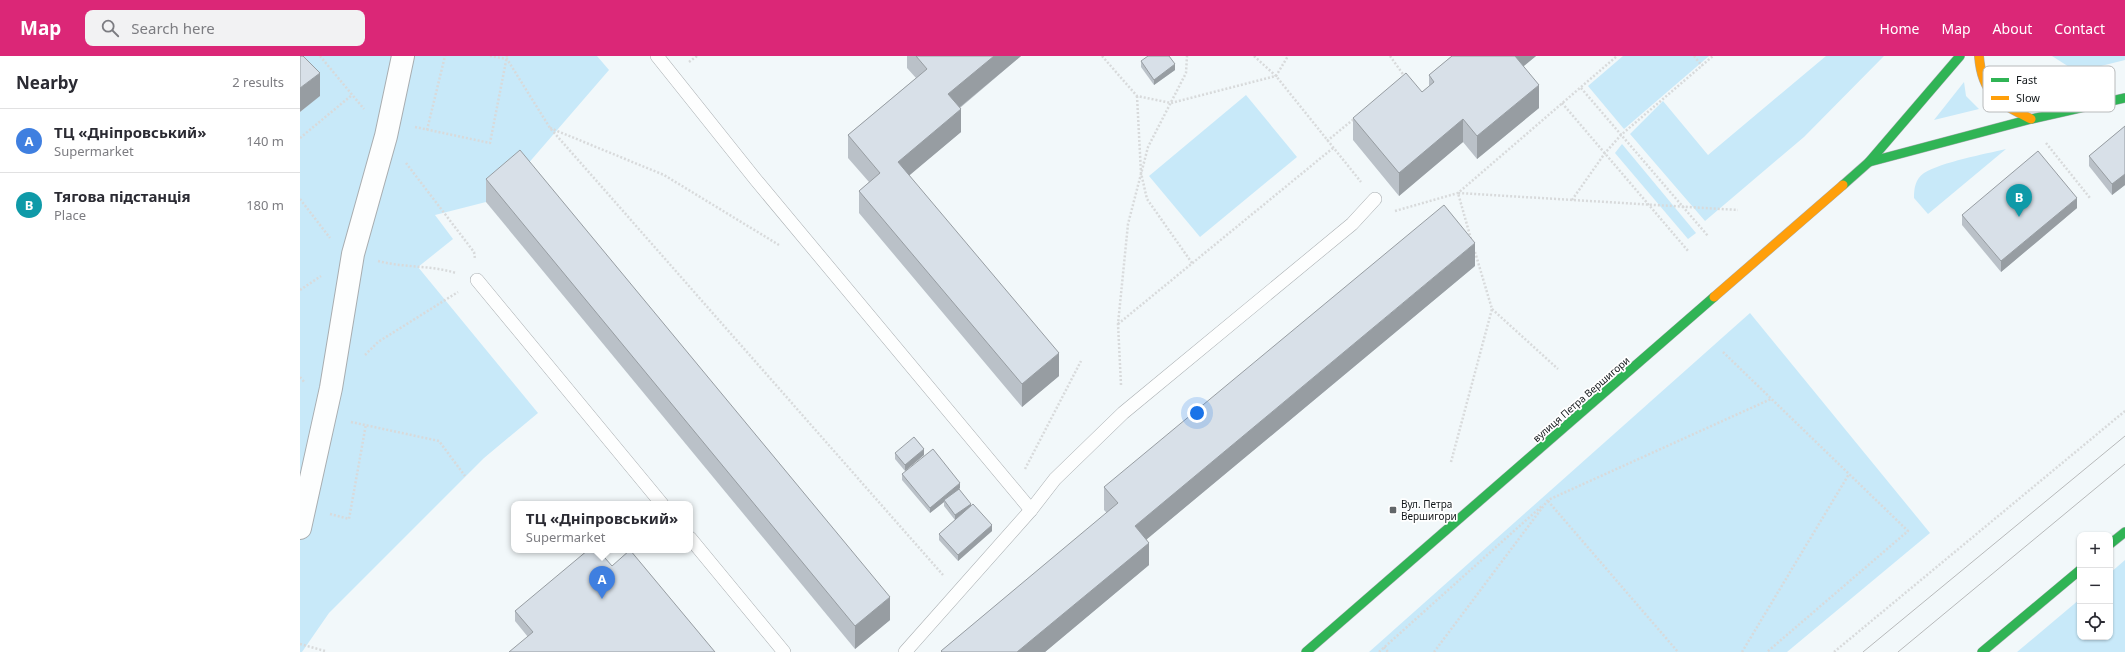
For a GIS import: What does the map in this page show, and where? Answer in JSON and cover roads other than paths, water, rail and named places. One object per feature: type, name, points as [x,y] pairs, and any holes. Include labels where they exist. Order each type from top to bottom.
[{"type":"main road","name":"вулиця Петра Вершигори","points":[[1306,652],[1869,162],[1960,56]]},
{"type":"main road","points":[[1979,56],[1983,86]]},
{"type":"main road","name":"вулиця Петра Вершигори","points":[[2115,100],[2125,98]]},
{"type":"main road","points":[[2017,112],[2031,119]]},
{"type":"main road","name":"вулиця Петра Вершигори","points":[[1869,162],[2062,112]]},
{"type":"main road","points":[[2113,542],[2125,532]]},
{"type":"main road","points":[[1982,652],[2077,573]]},
{"type":"street","points":[[300,528],[324,417],[353,254],[386,136],[403,56]]},
{"type":"lane","points":[[657,56],[756,180],[1031,510]]},
{"type":"lane","points":[[905,652],[1031,510],[1055,479],[1123,413],[1352,224],[1375,199]]},
{"type":"lane","points":[[477,280],[660,501]]},
{"type":"lane","points":[[693,542],[784,652]]},
{"type":"tram line","points":[[1863,652],[2125,436]]},
{"type":"tram line","points":[[1898,652],[2125,464]]},
{"type":"place","name":"Тягова пiдстанцiя","points":[[2019,217]]},
{"type":"place","name":"Вул. Петра Вершигори","points":[[1393,510]]},
{"type":"place","name":"ТЦ «Дніпровський»","points":[[602,599]]}]
